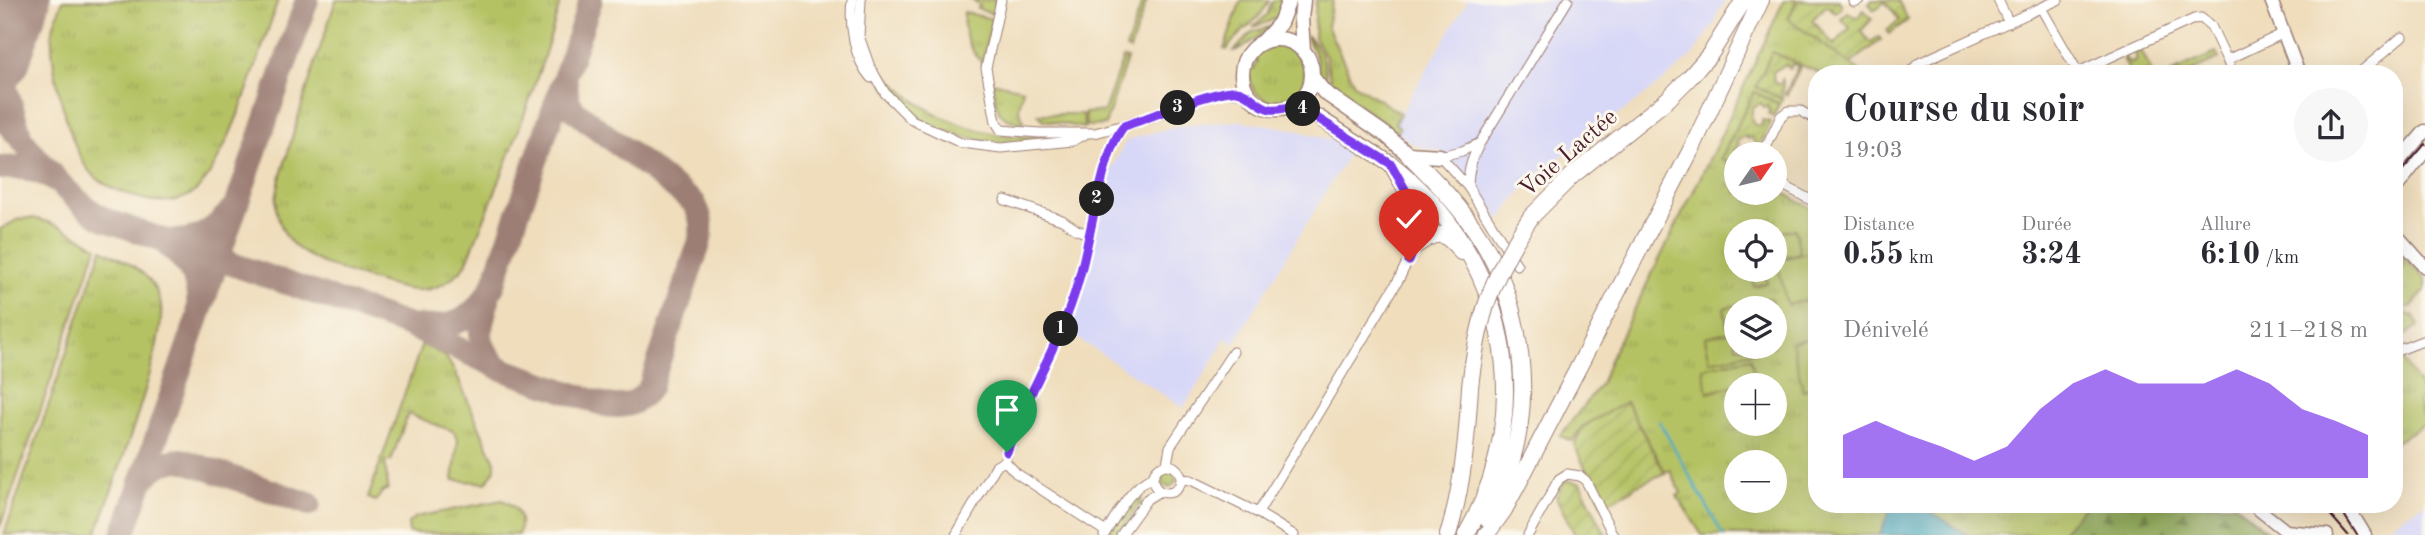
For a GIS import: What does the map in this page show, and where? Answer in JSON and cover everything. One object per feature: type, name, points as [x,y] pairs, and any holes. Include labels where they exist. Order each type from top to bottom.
[{"type":"highway","name":"Voie Lactée","points":[[1448,535],[1465,461],[1475,342],[1493,285],[1505,258],[1531,217],[1573,175],[1668,99],[1690,77],[1711,53],[1744,0]]},
{"type":"highway","points":[[1483,535],[1514,492],[1680,171],[1762,0]]},
{"type":"highway","points":[[1408,155],[1446,192],[1482,240],[1508,299],[1517,333],[1521,376],[1520,420],[1514,454],[1483,535]]},
{"type":"highway","points":[[1391,164],[1422,190],[1448,221],[1471,255],[1496,318],[1504,359],[1505,421],[1496,468],[1480,509],[1466,535]]},
{"type":"highway","points":[[1415,246],[1430,235],[1443,234],[1457,246],[1485,287]]},
{"type":"main road","points":[[1264,41],[1281,38],[1289,41],[1303,51],[1311,63],[1312,78],[1304,96],[1294,105],[1281,109],[1268,108],[1255,102],[1247,94],[1243,84],[1242,66],[1250,51],[1264,41],[1280,23],[1289,0]]},
{"type":"main road","points":[[1303,0],[1303,51]]},
{"type":"main road","points":[[1312,78],[1324,92],[1386,135],[1408,155],[1440,156]]},
{"type":"main road","points":[[1294,105],[1310,112],[1391,164],[1407,193],[1415,246]]},
{"type":"street","points":[[852,0],[853,37],[864,70],[912,120],[961,143],[1001,148],[1073,141],[1085,134]]},
{"type":"street","points":[[861,0],[859,36],[870,67],[885,93]]},
{"type":"street","points":[[1001,0],[986,68],[1001,130],[1085,134],[1124,126],[1224,91],[1247,94]]},
{"type":"street","points":[[1468,187],[1468,172],[1480,143],[1568,0]]},
{"type":"street","points":[[1998,0],[2009,23]]},
{"type":"street","points":[[1921,65],[1919,63],[2058,0]]},
{"type":"street","points":[[2271,0],[2295,65]]},
{"type":"street","points":[[2041,8],[2074,65]]},
{"type":"street","points":[[2096,65],[2194,19],[2207,21],[2211,26],[2229,65]]},
{"type":"street","points":[[2227,60],[2282,34]]},
{"type":"street","points":[[2369,65],[2402,37]]},
{"type":"street","points":[[1769,142],[1781,116],[1788,111],[1794,109],[1808,115]]},
{"type":"street","points":[[956,535],[996,466],[1005,461],[1014,430],[1067,316],[1077,286],[1106,163],[1124,126]]},
{"type":"street","points":[[2403,157],[2425,131]]},
{"type":"street","points":[[1480,143],[1440,156],[1468,187],[1517,265]]},
{"type":"street","points":[[2403,179],[2425,151]]},
{"type":"street","points":[[1787,187],[1808,199]]},
{"type":"street","points":[[1005,200],[1062,220],[1089,234]]},
{"type":"street","points":[[2403,242],[2425,267]]},
{"type":"street","points":[[1258,513],[1399,279],[1415,246]]},
{"type":"street","points":[[2403,349],[2425,340]]},
{"type":"street","points":[[1167,464],[1170,447],[1233,352]]},
{"type":"street","points":[[1005,461],[1016,473],[1105,533],[1134,491],[1144,481],[1153,477]]},
{"type":"street","points":[[1122,535],[1147,499],[1160,491],[1172,492],[1179,487],[1182,479],[1178,468],[1167,464],[1157,469],[1153,477],[1154,485],[1160,491]]},
{"type":"street","points":[[1528,535],[1559,479],[1567,474],[1580,476],[1586,481],[1613,535]]},
{"type":"street","points":[[1182,479],[1191,480],[1258,513],[1294,535]]},
{"type":"street","points":[[2263,513],[2286,531],[2327,535]]},
{"type":"street","points":[[2352,513],[2365,535]]},
{"type":"shaded area","points":[[1468,0],[1726,0],[1715,18],[1717,20],[1693,55],[1661,83],[1542,171],[1521,191],[1500,221],[1480,192],[1440,151],[1412,143],[1397,133],[1400,128],[1395,123]]},
{"type":"shaded area","points":[[1239,121],[1292,129],[1336,142],[1349,149],[1349,153],[1234,344],[1224,338],[1218,353],[1183,408],[1067,331],[1078,305],[1111,169],[1127,140],[1177,126]]},
{"type":"shaded area","points":[[2425,503],[2425,535],[2380,535],[2379,532]]},
{"type":"green space","points":[[63,0],[278,0],[230,133],[218,159],[193,193],[179,200],[150,201],[112,188],[90,172],[75,145],[54,66],[52,35]]},
{"type":"green space","points":[[336,0],[561,0],[541,68],[465,266],[455,276],[435,288],[415,290],[392,286],[318,261],[288,239],[280,222],[276,204],[280,178]]},
{"type":"green space","points":[[972,0],[996,0],[994,14],[977,9],[980,5]]},
{"type":"green space","points":[[1143,0],[1147,0],[1130,50],[1126,49]]},
{"type":"green space","points":[[1241,0],[1269,0],[1261,14],[1237,36],[1227,50],[1224,49]]},
{"type":"green space","points":[[1273,0],[1284,0],[1277,17],[1253,27],[1267,15]]},
{"type":"green space","points":[[1316,0],[1333,0],[1327,26],[1354,84],[1400,113],[1395,123],[1400,128],[1397,133],[1331,83],[1326,57],[1314,37]]},
{"type":"green space","points":[[1784,0],[1797,0],[1788,19],[1852,65],[1808,65],[1808,68],[1772,52],[1756,87],[1782,99],[1779,104],[1754,92],[1729,142],[1724,142],[1721,159],[1724,161],[1724,205],[1787,205],[1787,195],[1808,206],[1808,513],[2245,513],[2271,535],[1702,535],[1677,496],[1681,493],[1670,470],[1665,472],[1626,402],[1582,427],[1572,441],[1560,436],[1601,383],[1614,350],[1717,144]]},
{"type":"green space","points":[[1797,0],[1839,0],[1842,7],[1836,13],[1827,5],[1812,20],[1834,45],[1850,28],[1841,19],[1848,12],[1857,18],[1864,10],[1872,19],[1861,31],[1870,42],[1879,37],[1881,40],[1850,64],[1788,19]]},
{"type":"green space","points":[[1872,0],[1898,0],[1908,20],[1889,34],[1887,31],[1899,20],[1885,2],[1874,10],[1869,4]]},
{"type":"green space","points":[[964,12],[992,19],[982,63],[967,39]]},
{"type":"green space","points":[[1273,26],[1247,44],[1234,51],[1252,32]]},
{"type":"green space","points":[[1306,35],[1322,58],[1324,86],[1316,57]]},
{"type":"green space","points":[[1278,45],[1294,52],[1302,62],[1305,73],[1302,85],[1295,95],[1286,101],[1274,102],[1261,97],[1255,91],[1250,81],[1249,68],[1254,69],[1257,61],[1254,58],[1259,52]]},
{"type":"green space","points":[[2141,50],[2148,65],[2126,65],[2123,59],[2125,57],[2129,64],[2137,60],[2135,53]]},
{"type":"green space","points":[[1772,52],[1801,65],[1787,95],[1785,94],[1798,66],[1793,64],[1789,69],[1786,64],[1773,72],[1774,82],[1782,83],[1782,78],[1783,81],[1782,99],[1756,87]]},
{"type":"green space","points":[[2216,53],[2219,59],[2206,65],[2188,65]]},
{"type":"green space","points":[[1123,58],[1127,59],[1105,125],[1086,126],[1085,113],[1104,111]]},
{"type":"green space","points":[[881,71],[910,97],[960,124],[1010,136],[1044,137],[1045,142],[1020,143],[972,138],[929,124],[892,94],[877,73]]},
{"type":"green space","points":[[992,82],[1023,89],[1019,108],[1024,123],[1002,116]]},
{"type":"green space","points":[[1754,92],[1779,104],[1773,117],[1768,114],[1770,111],[1767,106],[1764,107],[1761,103],[1753,107],[1751,117],[1754,125],[1762,125],[1762,120],[1771,122],[1762,142],[1754,142],[1751,137],[1748,139],[1746,136],[1738,142],[1729,142]]},
{"type":"green space","points":[[1038,114],[1083,114],[1084,128],[1044,120]]},
{"type":"green space","points":[[32,218],[58,226],[97,247],[0,527],[0,229],[19,219]]},
{"type":"green space","points":[[1795,229],[1800,253],[1787,256],[1787,231]]},
{"type":"green space","points":[[102,249],[129,263],[144,275],[151,282],[160,300],[161,319],[157,346],[125,451],[96,535],[4,535]]},
{"type":"green space","points":[[1808,253],[1808,300],[1787,305],[1782,282],[1787,282],[1787,258]]},
{"type":"green space","points":[[2403,257],[2425,279],[2425,291],[2411,307],[2403,308],[2403,267]]},
{"type":"green space","points":[[1753,282],[1767,282],[1767,283],[1754,286]]},
{"type":"green space","points":[[2403,310],[2410,316],[2413,315],[2419,326],[2403,336]]},
{"type":"green space","points":[[1724,333],[1724,358],[1710,361],[1705,337]]},
{"type":"green space","points":[[1808,339],[1808,389],[1803,390],[1792,342]]},
{"type":"green space","points":[[422,344],[446,357],[455,372],[495,462],[495,469],[486,483],[453,480],[458,439],[453,431],[408,414],[391,461],[385,461],[388,489],[382,492],[376,501],[368,498]]},
{"type":"green space","points":[[1751,359],[1754,373],[1724,373],[1724,388],[1708,393],[1703,368]]},
{"type":"green space","points":[[2403,361],[2423,391],[2419,403],[2425,423],[2403,437]]},
{"type":"green space","points":[[1626,402],[1665,473],[1635,486],[1603,505],[1574,445],[1582,427]]},
{"type":"green space","points":[[1168,471],[1174,473],[1174,485],[1168,487],[1162,485],[1160,479],[1162,473]]},
{"type":"green space","points":[[1565,480],[1580,483],[1606,535],[1575,535],[1556,497]]},
{"type":"green space","points":[[1138,489],[1142,500],[1118,535],[1107,535]]},
{"type":"green space","points":[[502,500],[516,509],[520,518],[518,535],[409,533],[408,523],[416,517]]},
{"type":"green space","points":[[2079,513],[2245,513],[2271,535],[2059,535]]},
{"type":"water","points":[[1889,513],[1933,513],[1968,535],[1880,535]]},
{"type":"waterway","points":[[1659,421],[1723,535]]},
{"type":"taxiway","points":[[0,19],[18,0]]},
{"type":"taxiway","points":[[123,535],[307,0]]},
{"type":"taxiway","points":[[418,326],[443,326],[463,320],[479,306],[493,286],[591,0]]},
{"type":"taxiway","points":[[6,40],[6,89],[19,131]]},
{"type":"taxiway","points":[[0,115],[62,186],[106,220],[407,325],[507,371],[605,405],[631,404],[650,387],[699,244],[700,218],[694,203],[575,111],[568,101],[565,75]]},
{"type":"taxiway","points":[[0,168],[29,169],[55,181]]},
{"type":"taxiway","points":[[169,241],[188,240],[205,233],[233,208]]},
{"type":"taxiway","points":[[167,245],[192,273],[197,290],[198,309]]},
{"type":"taxiway","points":[[488,300],[481,328],[482,343],[498,367]]},
{"type":"taxiway","points":[[141,483],[158,466],[182,460],[309,504]]},
{"type":"runway","points":[[0,59],[20,0]]},
{"type":"tram line","points":[[2403,170],[2425,144]]},
{"type":"tram line","points":[[2329,513],[2348,535]]},
{"type":"tram line","points":[[2343,513],[2357,535]]},
{"type":"route","points":[[1007,452],[1014,430],[1067,316],[1077,286],[1106,163],[1124,126],[1228,90],[1247,94],[1255,102],[1268,108],[1281,109],[1294,105],[1310,112],[1391,164],[1407,193],[1412,216],[1415,246],[1409,261]]}]
